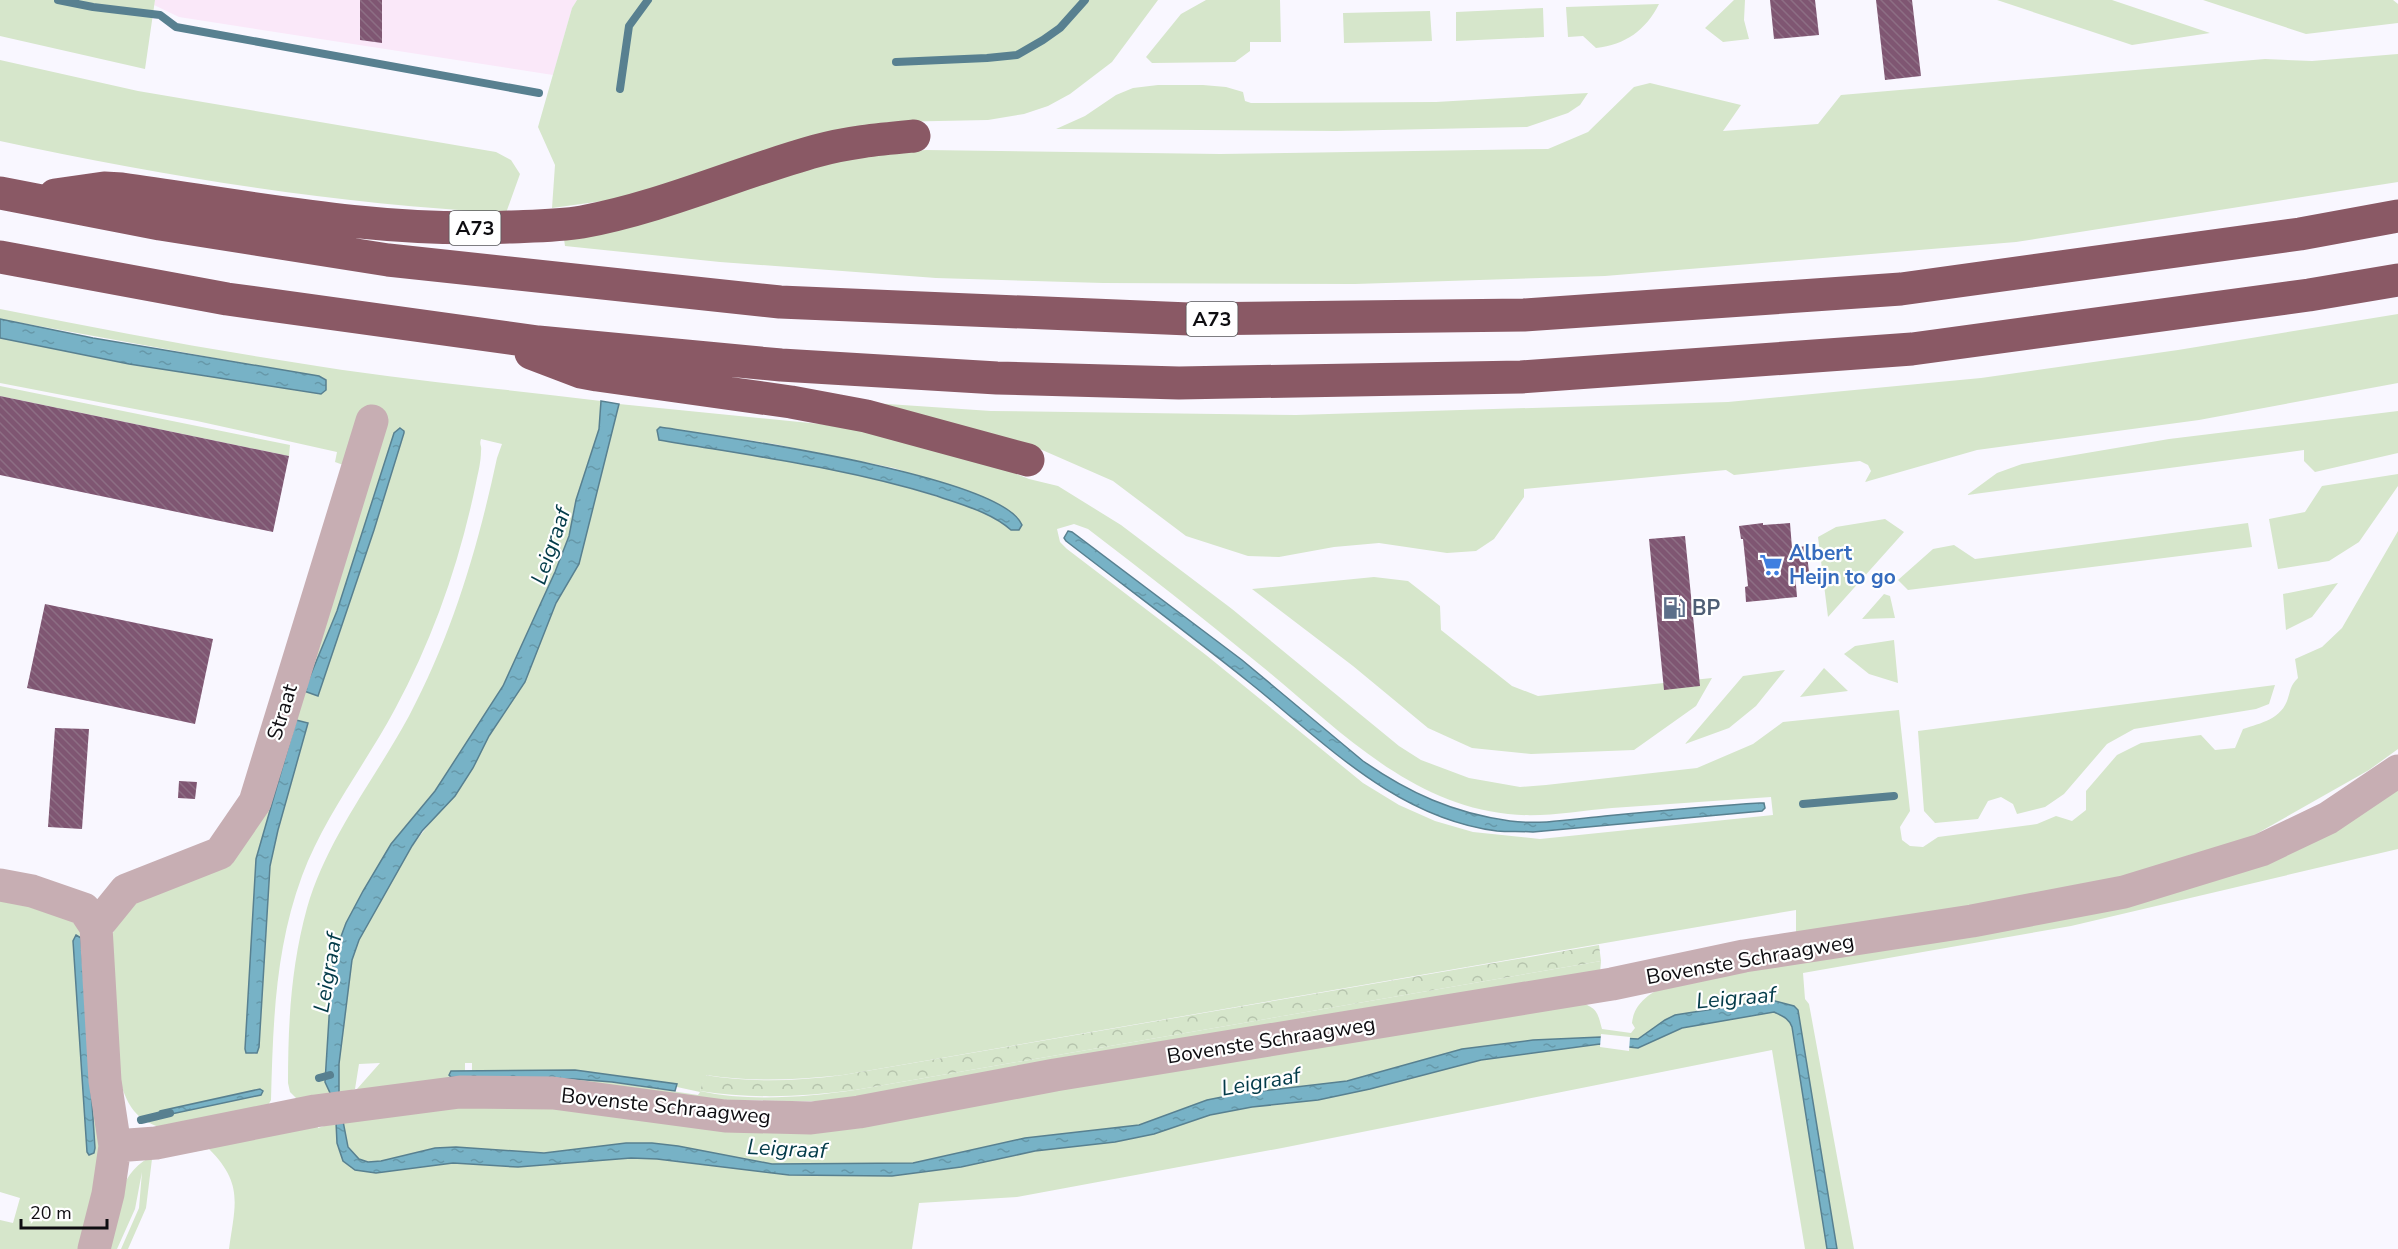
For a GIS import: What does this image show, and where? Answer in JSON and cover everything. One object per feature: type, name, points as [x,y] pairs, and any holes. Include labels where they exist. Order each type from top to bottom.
[{"type":"highway","name":"A73","points":[[13,196],[113,189],[322,217],[433,228],[537,226],[578,223],[631,212],[817,151],[886,138],[914,136]]},
{"type":"highway","name":"A73","points":[[13,196],[160,224],[388,260],[780,302],[1189,319],[1524,315],[1901,289],[2300,234],[2398,216]]},
{"type":"highway","points":[[0,257],[227,299],[491,337],[781,365],[997,378],[1179,383],[1521,377],[1912,350],[2309,295],[2398,279]]},
{"type":"highway","points":[[491,337],[580,372],[791,402],[866,416],[1028,460]]},
{"type":"street","name":"Straat","points":[[90,918],[126,890],[220,853],[255,802],[372,421]]},
{"type":"street","name":"Bovenste Schraagweg","points":[[115,1146],[156,1143],[315,1111],[460,1092],[553,1093],[724,1116],[811,1118],[859,1113],[1055,1075],[1612,984],[1744,956],[1972,921],[2124,892],[2261,850],[2328,818],[2398,771]]},
{"type":"street","points":[[0,885],[32,891],[90,918],[105,1081],[115,1146],[108,1194],[94,1249]]},
{"type":"shaded area","points":[[155,0],[577,0],[572,8],[553,75],[179,17],[154,5]]},
{"type":"green space","points":[[0,0],[155,0],[145,69],[0,36]]},
{"type":"green space","points":[[577,0],[1158,0],[1112,62],[1070,94],[1048,106],[1024,114],[988,120],[889,122],[625,198],[552,208],[555,165],[538,127],[572,8]]},
{"type":"green space","points":[[1206,0],[1280,0],[1281,42],[1250,42],[1250,51],[1235,62],[1152,63],[1146,57],[1181,14]]},
{"type":"green space","points":[[1734,0],[1745,0],[1744,20],[1749,39],[1723,42],[1705,28]]},
{"type":"green space","points":[[1997,0],[2112,0],[2210,33],[2132,45]]},
{"type":"green space","points":[[2203,0],[2393,0],[2398,4],[2398,23],[2306,34]]},
{"type":"green space","points":[[1659,4],[1641,29],[1616,44],[1596,48],[1583,36],[1568,37],[1566,7]]},
{"type":"green space","points":[[1543,8],[1544,37],[1456,41],[1456,12]]},
{"type":"green space","points":[[1430,11],[1432,41],[1344,43],[1343,13]]},
{"type":"green space","points":[[2398,54],[2398,182],[2016,242],[1605,276],[1355,284],[1103,283],[936,278],[720,262],[565,246],[564,239],[788,172],[834,162],[926,150],[1220,154],[1548,149],[1588,132],[1634,87],[1650,83],[1741,105],[1723,131],[1818,124],[1841,95],[2265,59],[2312,61]]},
{"type":"green space","points":[[0,60],[138,91],[496,152],[511,160],[520,174],[506,213],[442,209],[252,187],[125,166],[0,141]]},
{"type":"green space","points":[[1158,85],[1226,87],[1243,92],[1245,101],[1251,103],[1436,102],[1588,93],[1580,105],[1568,113],[1527,127],[1336,131],[1056,129],[1085,116],[1116,95],[1133,88]]},
{"type":"green space","points":[[0,309],[317,366],[423,381],[601,401],[599,429],[575,504],[569,536],[503,686],[435,791],[391,844],[346,923],[336,950],[332,970],[325,1082],[331,1095],[298,1100],[290,1092],[288,1083],[292,995],[297,951],[307,908],[316,882],[339,833],[409,716],[438,654],[462,590],[502,444],[481,439],[480,463],[462,541],[433,627],[395,709],[333,812],[302,876],[286,931],[277,987],[271,1100],[267,1107],[161,1128],[134,1111],[120,1082],[112,935],[120,918],[132,903],[239,851],[346,466],[335,462],[337,452],[197,421],[0,383],[0,338],[129,364],[321,394],[326,390],[324,378],[0,319]],"holes":[[[396,430],[404,431],[404,433],[374,530],[317,695],[304,690],[337,611]],[[296,720],[270,866],[259,1047],[255,1054],[245,1049],[256,859]]]},
{"type":"green space","points":[[2398,314],[2398,383],[2199,420],[1977,450],[1865,482],[1871,471],[1868,465],[1860,461],[1734,475],[1726,470],[1524,489],[1524,497],[1494,539],[1476,551],[1447,553],[1379,543],[1334,547],[1279,557],[1248,556],[1186,536],[1113,481],[1033,446],[873,403],[991,411],[1296,415],[1728,402],[1981,378],[2178,350]]},
{"type":"green space","points":[[0,386],[290,445],[289,456],[0,396]]},
{"type":"green space","points":[[619,404],[820,424],[885,434],[978,458],[1029,479],[1058,486],[1121,525],[1232,609],[1399,746],[1421,760],[1469,778],[1520,787],[1697,768],[1753,744],[1783,722],[1899,710],[1910,811],[1900,827],[1902,840],[1910,846],[1923,847],[1938,837],[2037,824],[2056,816],[2072,821],[2086,810],[2086,791],[2117,755],[2141,743],[2201,735],[2215,750],[2235,748],[2243,729],[2270,719],[2281,711],[2292,685],[2298,678],[2295,659],[2322,647],[2342,628],[2398,531],[2398,749],[2369,770],[2242,842],[2139,876],[1796,937],[1796,910],[843,1075],[774,1080],[706,1075],[700,1091],[738,1096],[778,1097],[855,1090],[1601,961],[1600,973],[851,1102],[357,1093],[357,1089],[380,1063],[359,1064],[355,1089],[339,1094],[339,1064],[352,960],[359,940],[412,846],[473,768],[489,736],[525,682],[556,603],[579,564]],"holes":[[[660,427],[774,444],[894,468],[985,499],[1011,530],[1003,523],[974,509],[898,485]],[[1074,524],[1088,529],[1217,630],[1373,758],[1404,778],[1437,794],[1471,807],[1508,814],[1534,815],[1771,797],[1773,815],[1540,839],[1473,832],[1435,821],[1399,805],[1363,783],[1206,655],[1067,549],[1060,542],[1057,529]],[[465,1063],[472,1063],[472,1071],[575,1070],[676,1084],[677,1087],[700,1092],[698,1095],[612,1082],[451,1071],[465,1071]]]},
{"type":"green space","points":[[2398,411],[2398,453],[2315,472],[2304,461],[2304,450],[1967,495],[1997,473],[2022,464],[2169,439]]},
{"type":"green space","points":[[2398,474],[2398,486],[2359,542],[2329,561],[2278,569],[2269,519],[2305,512],[2322,486]]},
{"type":"green space","points":[[1885,519],[1904,532],[1828,617],[1818,537],[1836,527]]},
{"type":"green space","points":[[2248,523],[2252,547],[1908,590],[1898,580],[1933,549],[1954,545],[1975,559]]},
{"type":"green space","points":[[1374,577],[1408,581],[1440,606],[1441,630],[1512,686],[1538,696],[1712,678],[1696,706],[1634,750],[1531,754],[1472,748],[1428,728],[1353,666],[1252,589]]},
{"type":"green space","points":[[2338,583],[2312,617],[2286,630],[2283,594]]},
{"type":"green space","points":[[1884,594],[1890,596],[1895,618],[1862,619]]},
{"type":"green space","points":[[1894,640],[1898,683],[1869,674],[1844,654],[1855,646]]},
{"type":"green space","points":[[1824,668],[1848,691],[1800,697]]},
{"type":"green space","points":[[1785,670],[1756,706],[1729,728],[1685,744],[1743,676]]},
{"type":"green space","points":[[2275,685],[2269,704],[2256,709],[2134,729],[2107,744],[2064,794],[2045,807],[2017,814],[2013,804],[2001,797],[1988,801],[1978,819],[1935,823],[1924,811],[1918,731]]},
{"type":"green space","points":[[2398,784],[2398,849],[2071,926],[1803,973],[1805,999],[1809,1004],[1854,1249],[1837,1249],[1794,1006],[1771,1000],[1675,1015],[1638,1039],[1601,1037],[1533,1040],[1463,1049],[1347,1081],[1171,1114],[1139,1125],[1025,1138],[913,1163],[772,1164],[652,1143],[626,1143],[544,1153],[456,1147],[435,1148],[368,1162],[359,1159],[348,1147],[343,1121],[453,1108],[520,1106],[592,1110],[710,1126],[1578,1001],[1596,1011],[1602,1029],[1631,1033],[1635,1028],[1632,1023],[1634,1015],[1641,1003],[1652,993],[1671,983],[2065,916]]},
{"type":"green space","points":[[0,897],[72,921],[81,931],[101,1147],[83,1249],[0,1249],[0,1220],[13,1223],[20,1198],[0,1192]],"holes":[[[73,941],[81,947],[95,1148],[89,1155]]]},
{"type":"green space","points":[[1599,945],[1601,961],[855,1090],[778,1096],[700,1091],[705,1075],[774,1080],[843,1075]]},
{"type":"green space","points":[[1774,1012],[1788,1019],[1792,1027],[1827,1249],[1805,1249],[1772,1050],[1282,1148],[1017,1197],[919,1203],[912,1249],[229,1249],[235,1207],[232,1184],[228,1173],[209,1149],[152,1159],[146,1208],[128,1249],[121,1249],[139,1208],[142,1172],[135,1209],[117,1249],[106,1249],[123,1186],[138,1165],[149,1158],[317,1122],[318,1128],[336,1122],[337,1143],[343,1161],[355,1170],[376,1173],[453,1163],[518,1167],[630,1158],[657,1159],[789,1175],[873,1176],[961,1167],[1187,1123],[1210,1115],[1252,1107],[1318,1100],[1481,1060],[1600,1044],[1638,1048],[1682,1028]]},
{"type":"water","points":[[0,319],[93,338],[319,376],[326,380],[326,390],[321,394],[129,364],[0,338]]},
{"type":"water","points":[[601,401],[619,404],[579,564],[556,603],[525,682],[489,736],[473,768],[455,796],[422,831],[412,846],[359,940],[352,960],[339,1064],[339,1094],[331,1095],[325,1082],[332,970],[336,950],[346,923],[391,844],[435,791],[503,686],[569,536],[576,500],[599,429]]},
{"type":"water","points":[[660,427],[795,449],[914,474],[965,490],[1003,507],[1022,525],[1019,530],[1011,530],[995,518],[966,506],[903,486],[799,464],[659,440],[657,430]]},
{"type":"water","points":[[400,428],[404,433],[318,696],[304,691],[337,611],[394,433]]},
{"type":"water","points":[[1068,531],[1242,660],[1363,761],[1397,783],[1432,800],[1469,813],[1522,822],[1558,821],[1760,803],[1764,803],[1765,808],[1762,811],[1533,832],[1497,831],[1460,823],[1426,811],[1394,794],[1334,753],[1227,665],[1066,541],[1064,538]]},
{"type":"water","points":[[296,720],[308,723],[270,866],[259,1047],[257,1053],[246,1053],[256,859]]},
{"type":"water","points":[[76,935],[81,938],[95,1148],[94,1153],[89,1155],[73,941]]},
{"type":"water","points":[[1771,1000],[1794,1006],[1798,1010],[1837,1249],[1827,1249],[1792,1027],[1787,1019],[1774,1012],[1682,1028],[1638,1048],[1600,1044],[1481,1060],[1318,1100],[1252,1107],[1210,1115],[1154,1134],[1115,1142],[1035,1151],[961,1167],[892,1176],[789,1175],[631,1158],[518,1167],[453,1163],[376,1173],[355,1170],[343,1161],[337,1143],[336,1122],[343,1121],[348,1147],[359,1159],[368,1162],[435,1148],[456,1147],[544,1153],[626,1143],[652,1143],[772,1164],[913,1163],[1025,1138],[1139,1125],[1207,1100],[1237,1094],[1347,1081],[1462,1049],[1533,1040],[1601,1037],[1638,1039],[1675,1015]]},
{"type":"water","points":[[575,1070],[677,1084],[675,1091],[574,1079],[451,1077],[449,1075],[451,1071]]},
{"type":"water","points":[[260,1089],[263,1091],[261,1095],[162,1116],[158,1114],[160,1111]]},
{"type":"pier","points":[[1601,1034],[1630,1037],[1629,1051],[1600,1047]]},
{"type":"building","points":[[360,0],[382,0],[382,43],[360,40]]},
{"type":"building","points":[[1770,0],[1815,0],[1819,35],[1774,39]]},
{"type":"building","points":[[1876,0],[1912,0],[1921,76],[1885,80]]},
{"type":"building","points":[[0,396],[289,456],[273,532],[0,475]]},
{"type":"building","points":[[1763,523],[1763,525],[1790,523],[1792,548],[1806,546],[1809,572],[1795,573],[1797,597],[1746,602],[1745,587],[1748,586],[1743,539],[1741,539],[1739,526]]},
{"type":"building","points":[[1685,536],[1700,686],[1664,690],[1649,539]]},
{"type":"building","points":[[45,604],[213,639],[195,724],[27,688]]},
{"type":"building","points":[[55,728],[89,729],[82,829],[48,827]]},
{"type":"building","points":[[179,781],[197,782],[195,799],[178,798]]},
{"type":"waterway","points":[[58,0],[93,7],[160,15],[176,27],[539,93]]},
{"type":"waterway","name":"Leigraaf","points":[[620,89],[629,26],[648,0]]},
{"type":"waterway","points":[[896,62],[1017,55],[1060,28],[1085,0]]},
{"type":"waterway","points":[[1803,804],[1894,796]]},
{"type":"waterway","points":[[319,1078],[330,1075]]},
{"type":"waterway","points":[[141,1120],[170,1113]]},
{"type":"place","name":"Albert Heijn to go","points":[[1771,565]]},
{"type":"place","name":"BP","points":[[1674,608]]}]
